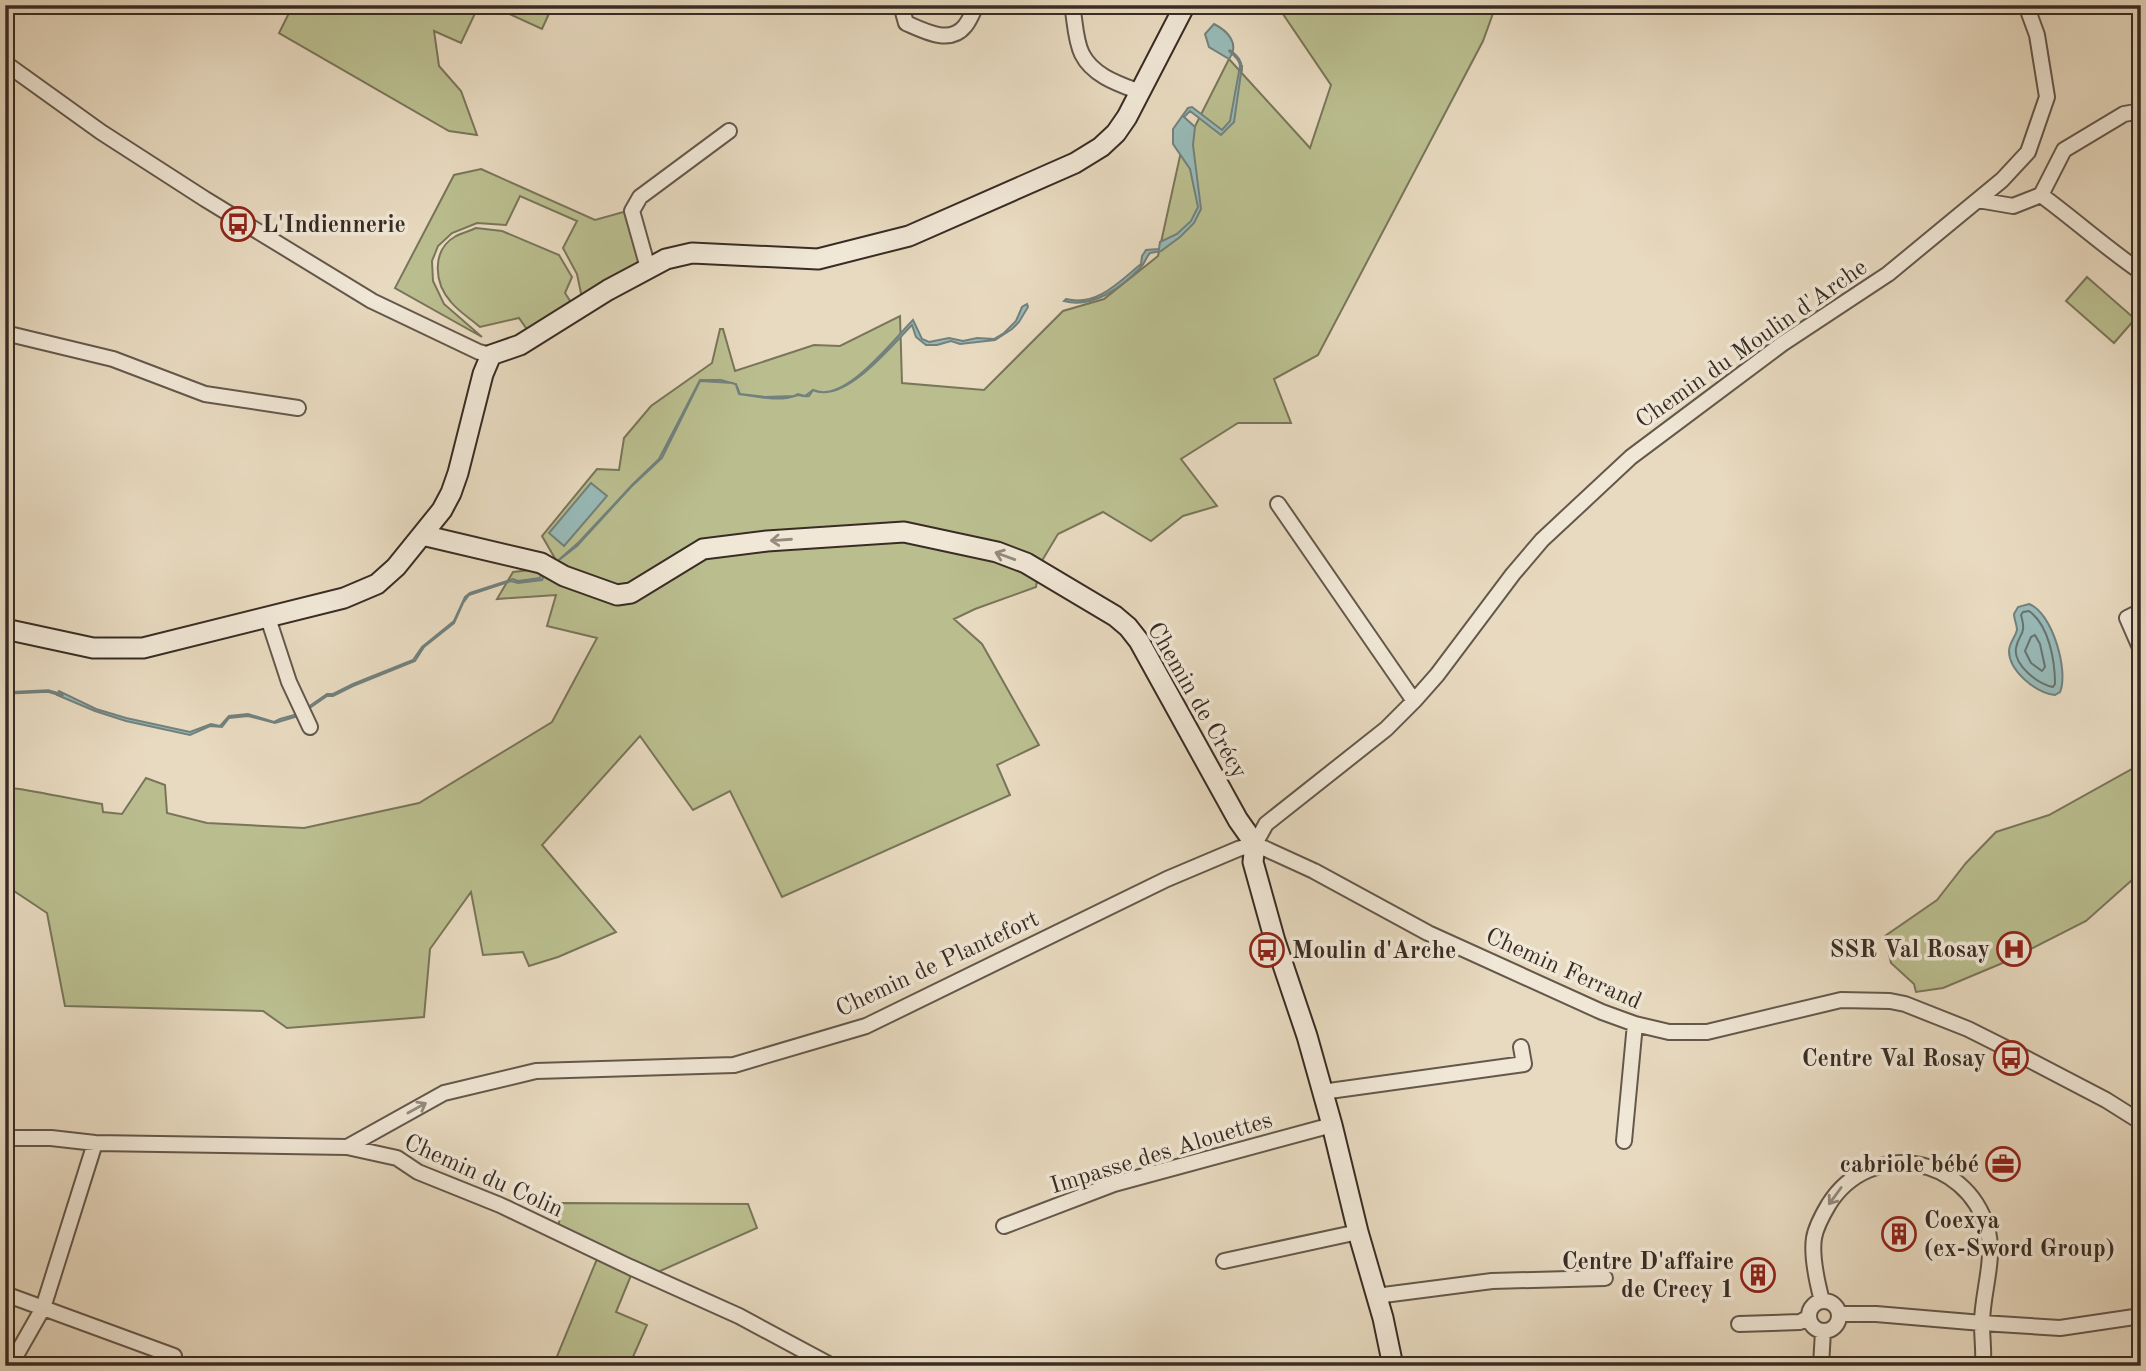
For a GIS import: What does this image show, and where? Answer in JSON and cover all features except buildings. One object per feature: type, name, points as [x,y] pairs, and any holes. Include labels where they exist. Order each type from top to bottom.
[{"type":"street","points":[[901,5],[906,23],[946,37],[964,28],[976,5]]},
{"type":"street","points":[[1072,5],[1081,53],[1090,65],[1114,82],[1140,92]]},
{"type":"street","points":[[5,63],[101,132],[372,301],[479,352],[491,355],[520,345],[608,290],[666,259],[692,253],[818,259],[909,236],[1075,163],[1101,147],[1116,133],[1185,5]]},
{"type":"street","name":"Chemin du Moulin d'Arche","points":[[1255,844],[1266,824],[1386,729],[1414,701],[1542,540],[1631,457],[1782,344],[1888,274],[2002,180],[2028,152],[2047,97],[2037,35],[2026,5]]},
{"type":"street","points":[[1978,200],[2013,206],[2041,195],[2064,150],[2124,114],[2141,111]]},
{"type":"street","points":[[648,268],[632,211],[640,197],[729,131]]},
{"type":"street","points":[[2041,195],[2141,272]]},
{"type":"street","points":[[5,333],[113,359],[205,394],[298,408]]},
{"type":"street","points":[[5,629],[93,648],[143,648],[344,598],[377,584],[396,567],[442,510],[451,494],[483,374],[491,355]]},
{"type":"street","points":[[1278,504],[1414,701]]},
{"type":"street","name":"Chemin de Crécy","points":[[422,535],[541,563],[564,576],[617,595],[631,593],[703,549],[767,541],[904,532],[997,552],[1026,563],[1115,616],[1128,627],[1139,641],[1238,820],[1255,844],[1253,862],[1332,1125],[1393,1366]]},
{"type":"street","points":[[2141,611],[2127,618],[2141,650]]},
{"type":"street","points":[[268,618],[305,717]]},
{"type":"street","name":"Chemin Ferrand","points":[[1255,844],[1314,871],[1428,933],[1602,1012],[1635,1024],[1669,1032],[1707,1032],[1841,1000],[1890,1001],[1905,1004],[1968,1029],[2062,1076],[2141,1122]]},
{"type":"street","name":"Chemin de Plantefort","points":[[347,1147],[444,1093],[536,1071],[734,1065],[866,1026],[1167,879],[1255,844]]},
{"type":"street","points":[[1624,1141],[1635,1024]]},
{"type":"street","points":[[1322,1092],[1524,1064],[1521,1046]]},
{"type":"street","name":"Impasse des Alouettes","points":[[1004,1226],[1114,1184],[1332,1125]]},
{"type":"street","name":"Chemin du Colin","points":[[5,1138],[51,1138],[94,1143],[347,1147],[397,1158],[418,1172],[500,1205],[739,1315],[831,1366]]},
{"type":"street","points":[[10,1366],[43,1308],[94,1143]]},
{"type":"street","points":[[1822,1301],[1814,1260],[1814,1238],[1821,1217],[1843,1186],[1861,1174],[1893,1164],[1909,1163],[1940,1170],[1961,1184],[1981,1212],[1988,1230],[1982,1323],[1985,1348],[1983,1366]]},
{"type":"street","points":[[1224,1261],[1358,1232]]},
{"type":"street","points":[[1376,1296],[1492,1281],[1605,1278]]},
{"type":"street","points":[[5,1294],[174,1356]]},
{"type":"street","points":[[1822,1301],[1835,1305],[1839,1314],[1833,1328],[1823,1331],[1814,1326],[1809,1317],[1811,1308],[1822,1301]]},
{"type":"street","points":[[1839,1314],[1876,1314],[2060,1328],[2141,1316]]},
{"type":"street","points":[[1739,1324],[1800,1322],[1809,1317]]},
{"type":"street","points":[[1821,1366],[1823,1331]]},
{"type":"green space","points":[[293,5],[479,5],[461,43],[434,31],[439,66],[461,91],[477,135],[449,131],[279,33]]},
{"type":"green space","points":[[490,5],[553,5],[542,29]]},
{"type":"green space","points":[[1300,5],[1496,5],[1483,41],[1318,355],[1274,379],[1291,423],[1238,423],[1181,459],[1217,506],[1183,516],[1151,541],[1103,512],[1058,534],[1040,564],[1036,587],[954,619],[982,644],[1039,745],[997,765],[1010,795],[782,897],[730,791],[693,810],[640,736],[542,845],[616,932],[558,957],[529,966],[523,952],[483,955],[471,892],[430,949],[424,1017],[287,1028],[263,1011],[65,1006],[47,913],[5,885],[5,787],[102,804],[103,812],[122,814],[146,778],[165,785],[167,813],[207,823],[304,828],[419,803],[552,722],[597,638],[547,626],[556,595],[497,599],[513,572],[560,567],[542,536],[597,469],[619,470],[624,438],[651,406],[712,363],[720,329],[723,329],[735,371],[814,345],[840,346],[900,316],[902,383],[984,390],[1063,311],[1104,299],[1158,256],[1180,156],[1229,59],[1310,148],[1331,85],[1283,14]]},
{"type":"green space","points":[[481,169],[595,220],[627,211],[641,262],[582,298],[577,274],[563,248],[577,221],[520,196],[506,225],[477,223],[452,233],[438,246],[432,261],[433,281],[444,304],[482,337],[395,288],[454,175]]},
{"type":"green space","points":[[476,228],[502,231],[559,255],[572,277],[565,293],[572,304],[528,331],[519,318],[480,327],[454,306],[445,294],[438,267],[442,250],[448,242]]},
{"type":"green space","points":[[2087,277],[2135,319],[2114,343],[2066,301]]},
{"type":"green space","points":[[2141,764],[2141,872],[2086,921],[2005,962],[1943,988],[1916,992],[1914,984],[1891,963],[1885,936],[1937,900],[1966,863],[1996,832],[2049,815]]},
{"type":"green space","points":[[562,1203],[748,1204],[757,1228],[658,1272],[558,1229]]},
{"type":"green space","points":[[597,1259],[632,1273],[616,1312],[647,1325],[629,1366],[553,1366]]},
{"type":"water","points":[[1214,24],[1231,38],[1233,48],[1229,59],[1209,47],[1205,34]]},
{"type":"water","points":[[1240,66],[1234,122],[1221,135],[1190,111],[1184,117],[1195,127],[1193,145],[1201,209],[1194,223],[1161,251],[1150,253],[1133,275],[1116,289],[1086,302],[1064,301],[1088,299],[1107,291],[1141,264],[1146,250],[1159,249],[1160,242],[1177,234],[1191,221],[1198,207],[1190,169],[1173,144],[1173,129],[1188,108],[1192,107],[1222,130],[1230,121]]},
{"type":"water","points":[[1027,304],[1028,307],[1019,322],[995,340],[960,344],[951,341],[926,345],[916,337],[912,325],[866,371],[853,381],[839,389],[825,392],[853,380],[881,355],[913,320],[922,339],[929,342],[949,338],[963,341],[994,339],[1016,321],[1022,307]]},
{"type":"water","points":[[700,380],[731,383],[700,381],[662,458],[631,487],[577,546],[554,564],[579,542],[633,484],[659,459]]},
{"type":"water","points":[[734,384],[736,384],[740,394],[765,397],[798,394],[805,396],[769,398],[739,394]]},
{"type":"water","points":[[591,483],[607,496],[564,546],[549,533]]},
{"type":"water","points":[[541,575],[544,576],[542,580],[518,583],[511,581],[469,595],[454,623],[424,647],[415,661],[333,696],[327,696],[298,716],[275,723],[248,716],[229,718],[222,727],[210,726],[190,735],[126,721],[57,695],[59,691],[96,709],[190,732],[211,724],[220,726],[229,716],[248,714],[274,722],[298,714],[327,694],[333,694],[413,660],[422,647],[454,621],[465,597],[470,593],[513,579],[518,581],[540,578]]},
{"type":"water","points":[[2029,604],[2045,618],[2060,657],[2062,683],[2060,692],[2055,695],[2040,690],[2025,680],[2010,659],[2009,648],[2017,630],[2014,614],[2018,607]]},
{"type":"waterway","points":[[1225,8],[1230,5]]},
{"type":"waterway","points":[[1230,51],[1240,62],[1241,71]]},
{"type":"waterway","points":[[5,693],[48,691],[62,695]]},
{"type":"place","name":"L'Indiennerie","points":[[238,224]]},
{"type":"place","name":"SSR Val Rosay","points":[[2014,949]]},
{"type":"place","name":"Moulin d'Arche","points":[[1267,950]]},
{"type":"place","name":"Centre Val Rosay","points":[[2011,1058]]},
{"type":"place","name":"cabriole bébé","points":[[2003,1164]]},
{"type":"place","name":"Coexya (ex-Sword Group)","points":[[1899,1234]]},
{"type":"place","name":"Centre D'affaire de Crecy 1","points":[[1758,1275]]}]
